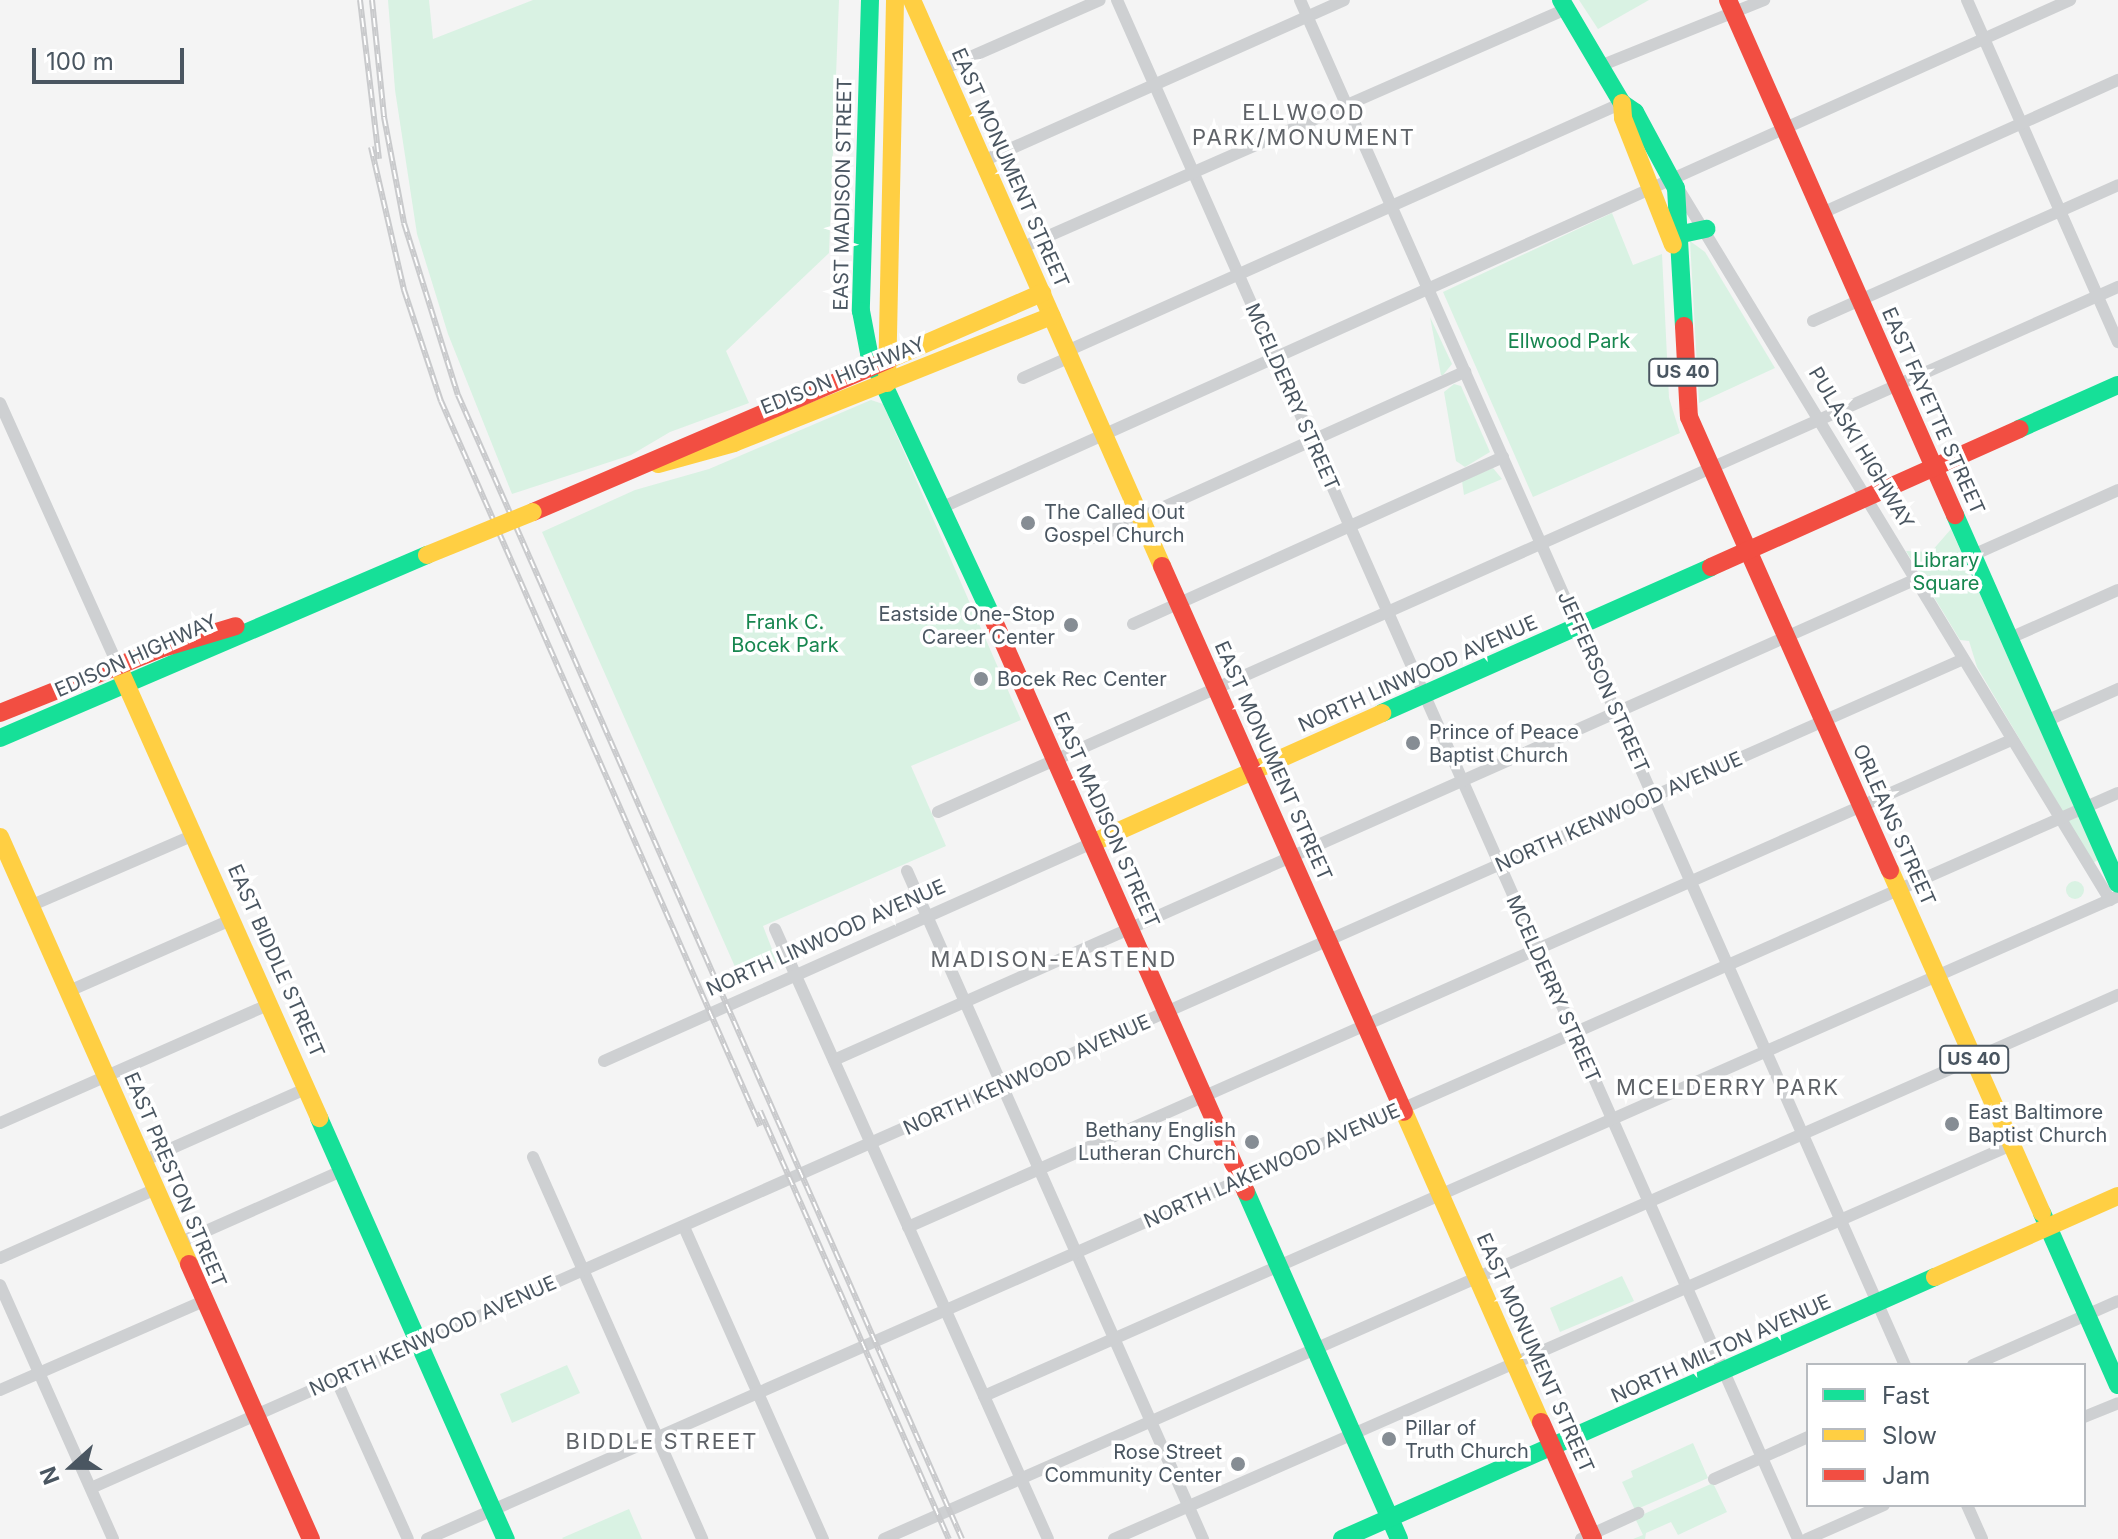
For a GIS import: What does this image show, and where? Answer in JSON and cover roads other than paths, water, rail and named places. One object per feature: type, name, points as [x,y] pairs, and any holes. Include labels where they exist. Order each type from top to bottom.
[{"type":"main road","name":"EAST MADISON STREET","points":[[870,0],[861,311],[887,383],[1399,1539]]},
{"type":"main road","points":[[880,363],[895,0]]},
{"type":"main road","name":"EAST MONUMENT STREET","points":[[912,0],[1516,1362],[1588,1537]]},
{"type":"main road","name":"PULASKI HIGHWAY","points":[[1563,4],[1622,103],[1634,142],[1654,187]]},
{"type":"main road","name":"EAST FAYETTE STREET","points":[[1730,6],[2085,808],[2115,893]]},
{"type":"main road","name":"PULASKI HIGHWAY","points":[[1622,103],[1635,112],[1672,178]]},
{"type":"main road","points":[[1634,142],[1644,148],[1657,172],[1672,178]]},
{"type":"main road","name":"ORLEANS STREET","points":[[1672,178],[1682,234],[1678,271],[1685,403],[1711,468],[2118,1385]]},
{"type":"main road","name":"ORLEANS STREET","points":[[1654,187],[1678,271]]},
{"type":"main road","points":[[1682,234],[1706,229]]},
{"type":"main road","name":"EDISON HIGHWAY","points":[[0,738],[129,686],[288,611],[648,465],[684,444],[1042,293]]},
{"type":"main road","name":"EDISON HIGHWAY","points":[[648,465],[721,447],[1052,316]]},
{"type":"main road","name":"NORTH LINWOOD AVENUE","points":[[1092,843],[2118,385]]},
{"type":"main road","name":"EDISON HIGHWAY","points":[[0,713],[118,666],[288,611]]},
{"type":"main road","name":"EAST BIDDLE STREET","points":[[118,666],[196,834],[506,1539]]},
{"type":"main road","name":"EAST PRESTON STREET","points":[[2,847],[69,991],[311,1539]]},
{"type":"main road","name":"NORTH MILTON AVENUE","points":[[1342,1539],[2118,1196]]},
{"type":"street","points":[[943,69],[1100,0]]},
{"type":"street","name":"MCELDERRY STREET","points":[[1117,0],[1687,1287],[1759,1458],[1798,1539]]},
{"type":"street","name":"JEFFERSON STREET","points":[[1300,0],[1904,1363]]},
{"type":"street","points":[[983,161],[1344,0]]},
{"type":"street","points":[[1600,66],[1730,6],[1764,0]]},
{"type":"street","points":[[1967,0],[2118,342]]},
{"type":"street","points":[[943,507],[2070,0]]},
{"type":"street","points":[[1021,248],[1347,105],[1563,4]]},
{"type":"street","points":[[1822,213],[2118,80]]},
{"type":"street","points":[[1023,378],[1238,274],[1622,103]]},
{"type":"street","name":"PULASKI HIGHWAY","points":[[1672,178],[1706,229],[1961,660],[2060,819],[2115,893]]},
{"type":"street","points":[[1813,321],[2118,185]]},
{"type":"street","points":[[938,812],[2118,287]]},
{"type":"street","points":[[1095,538],[1465,372]]},
{"type":"street","name":"EAST BIDDLE STREET","points":[[0,403],[118,666]]},
{"type":"street","points":[[1133,624],[1503,457]]},
{"type":"street","points":[[1973,555],[2118,490]]},
{"type":"street","points":[[834,1060],[1914,580]]},
{"type":"street","points":[[2010,638],[2118,590]]},
{"type":"street","name":"NORTH KENWOOD AVENUE","points":[[91,1488],[1961,660]]},
{"type":"street","points":[[2046,721],[2118,689]]},
{"type":"street","points":[[908,1227],[2011,740]]},
{"type":"street","name":"NORTH LAKEWOOD AVENUE","points":[[427,1539],[2118,793]]},
{"type":"street","points":[[30,906],[196,834]]},
{"type":"street","name":"NORTH LINWOOD AVENUE","points":[[604,1061],[1092,843]]},
{"type":"street","points":[[907,871],[1203,1539]]},
{"type":"street","points":[[984,1396],[1937,976],[2115,893]]},
{"type":"street","points":[[69,991],[233,919]]},
{"type":"street","points":[[775,929],[1048,1539]]},
{"type":"street","points":[[884,1539],[2118,995]]},
{"type":"street","points":[[0,1123],[270,1004]]},
{"type":"street","points":[[143,1161],[308,1088]]},
{"type":"street","points":[[1114,1539],[2011,1145]]},
{"type":"street","points":[[533,1157],[702,1539]]},
{"type":"street","points":[[179,1243],[344,1170]]},
{"type":"street","points":[[0,1258],[156,1189]]},
{"type":"street","points":[[684,1227],[823,1539]]},
{"type":"street","points":[[0,1285],[113,1539]]},
{"type":"street","points":[[0,1390],[204,1301]]},
{"type":"street","points":[[1978,1363],[2118,1301]]},
{"type":"street","points":[[336,1379],[408,1539]]},
{"type":"street","points":[[2086,1416],[2118,1403]]},
{"type":"street","points":[[1714,1479],[1806,1438]]},
{"type":"street","points":[[1807,1539],[1879,1507]]},
{"type":"street","points":[[1968,1507],[1982,1539]]},
{"type":"street","points":[[1588,1537],[1638,1513]]},
{"type":"railway","points":[[360,0],[379,159]]},
{"type":"railway","points":[[372,0],[384,117],[404,223],[458,395],[962,1539]]},
{"type":"railway","points":[[371,147],[404,290],[441,401],[760,1126]]},
{"type":"railway","points":[[760,1111],[949,1539]]},
{"type":"place","name":"The Called Out Gospel Church","points":[[1028,523]]},
{"type":"place","name":"Eastside One-Stop Career Center","points":[[1071,625]]},
{"type":"place","name":"Bocek Rec Center","points":[[981,679]]},
{"type":"place","name":"Prince of Peace Baptist Church","points":[[1413,743]]},
{"type":"place","name":"East Baltimore Baptist Church","points":[[1952,1124]]},
{"type":"place","name":"Bethany English Lutheran Church","points":[[1252,1142]]},
{"type":"place","name":"Pillar of Truth Church","points":[[1389,1439]]},
{"type":"place","name":"Rose Street Community Center","points":[[1238,1464]]},
{"type":"district","name":"ELLWOOD PARK/MONUMENT","points":[[1304,124]]},
{"type":"district","name":"MADISON-EASTEND","points":[[1054,960]]},
{"type":"district","name":"MCELDERRY PARK","points":[[1728,1088]]},
{"type":"district","name":"BIDDLE STREET","points":[[662,1442]]},
{"type":"park label","name":"Ellwood Park","points":[[1569,341]]},
{"type":"park label","name":"Library Square","points":[[1946,572]]},
{"type":"park label","name":"Frank C. Bocek Park","points":[[785,634]]}]
